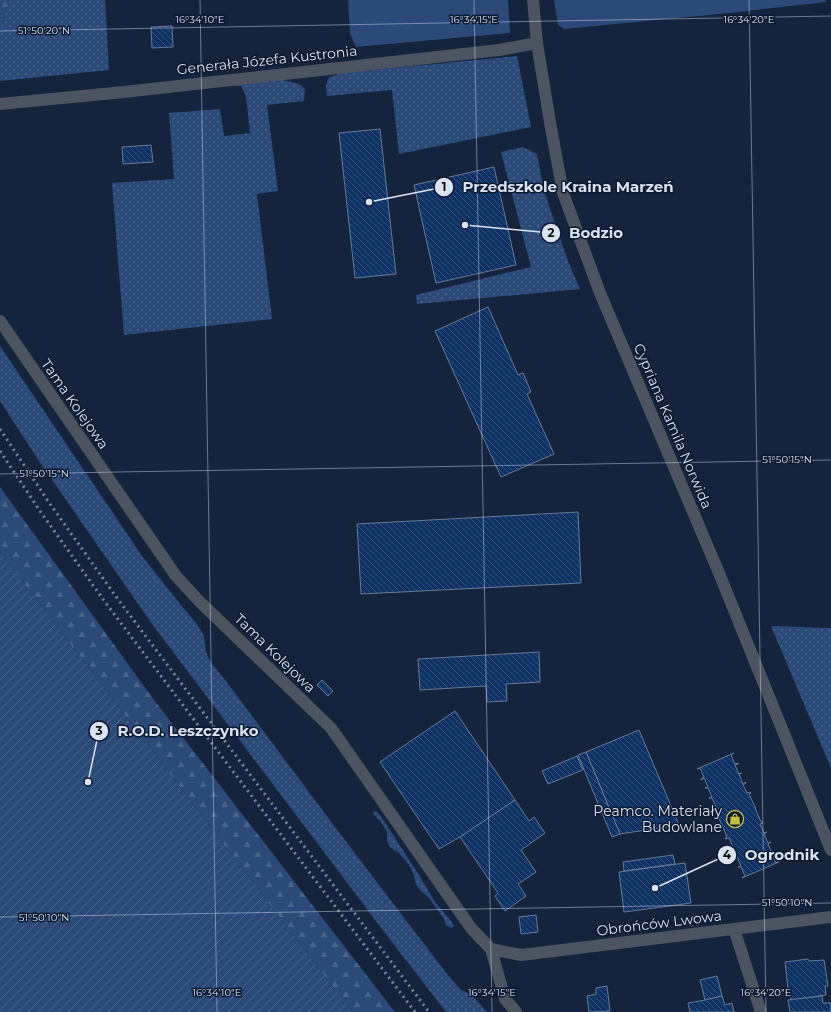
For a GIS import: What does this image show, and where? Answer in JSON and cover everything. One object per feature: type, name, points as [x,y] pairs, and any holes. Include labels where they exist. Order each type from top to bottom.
[{"type":"street","name":"Cypriana Kamila Norwida","points":[[533,0],[537,43],[563,193],[600,293],[719,572],[831,850]]},
{"type":"street","name":"Generała Józefa Kustronia","points":[[0,104],[124,92],[491,50],[537,43]]},
{"type":"street","name":"Tama Kolejowa","points":[[0,322],[176,576],[200,602],[331,728],[471,928],[491,949],[505,999],[516,1012]]},
{"type":"street","name":"Obrońców Lwowa","points":[[491,949],[521,955],[831,917]]},
{"type":"street","points":[[734,929],[761,1012]]},
{"type":"green space","points":[[0,0],[10,0],[0,27]]},
{"type":"green space","points":[[10,0],[105,0],[109,70],[0,81],[0,27]]},
{"type":"green space","points":[[348,0],[508,0],[510,33],[356,47],[350,34]]},
{"type":"green space","points":[[554,0],[825,0],[826,2],[564,29],[558,25]]},
{"type":"green space","points":[[517,56],[531,127],[399,154],[392,90],[327,96],[326,85],[329,77],[343,73]]},
{"type":"green space","points":[[283,80],[299,84],[305,89],[304,101],[267,105],[278,191],[257,194],[272,319],[124,335],[112,183],[174,179],[169,113],[220,109],[224,136],[250,133],[246,96],[241,86],[228,85]]},
{"type":"green space","points":[[523,147],[537,154],[544,191],[568,261],[580,289],[417,304],[416,295],[531,267],[501,152]]},
{"type":"green space","points":[[0,346],[142,556],[197,624],[204,636],[206,652],[210,661],[447,974],[461,990],[472,995],[487,1012],[446,1012],[152,624],[37,458],[0,401]]},
{"type":"green space","points":[[0,487],[154,700],[395,1012],[352,1012],[0,552]]},
{"type":"green space","points":[[0,552],[352,1012],[0,1012]]},
{"type":"green space","points":[[771,626],[831,628],[831,768]]},
{"type":"green space","points":[[375,811],[380,815],[435,902],[454,926],[451,928],[446,925],[444,919],[429,898],[416,885],[410,866],[399,853],[390,847],[387,841],[387,832],[373,813]]},
{"type":"building","points":[[172,26],[173,47],[152,48],[151,27]]},
{"type":"building","points":[[380,129],[396,274],[355,278],[339,133]]},
{"type":"building","points":[[151,145],[153,162],[123,164],[122,147]]},
{"type":"building","points":[[494,167],[516,265],[436,283],[414,185]]},
{"type":"building","points":[[488,307],[518,375],[523,373],[531,392],[527,394],[554,454],[501,477],[435,331]]},
{"type":"building","points":[[578,512],[581,583],[361,594],[357,524]]},
{"type":"building","points":[[539,652],[540,682],[506,684],[507,701],[487,702],[486,686],[420,690],[418,659]]},
{"type":"building","points":[[322,680],[333,691],[328,696],[317,685]]},
{"type":"building","points":[[455,711],[515,800],[460,837],[439,849],[380,762]]},
{"type":"building","points":[[639,730],[679,825],[620,834],[586,752]]},
{"type":"building","points":[[586,752],[620,834],[612,837],[578,755]]},
{"type":"building","points":[[734,753],[731,755],[735,764],[738,763],[735,765],[743,784],[746,782],[743,785],[747,793],[751,793],[749,794],[756,807],[755,808],[761,822],[763,823],[760,824],[764,833],[767,832],[764,834],[768,843],[771,842],[768,844],[772,853],[775,852],[772,854],[776,863],[779,862],[742,878],[745,876],[741,867],[738,867],[741,866],[729,838],[725,838],[727,837],[715,809],[713,808],[716,807],[712,798],[709,798],[712,797],[708,788],[705,788],[708,787],[704,778],[701,780],[704,777],[700,768],[697,769]]},
{"type":"building","points":[[577,756],[583,770],[548,784],[542,771]]},
{"type":"building","points":[[515,800],[529,821],[534,817],[545,833],[521,850],[536,872],[518,884],[526,896],[505,911],[495,896],[498,893],[460,837]]},
{"type":"building","points":[[673,855],[675,864],[624,871],[623,862]]},
{"type":"building","points":[[685,863],[691,903],[624,912],[619,872]]},
{"type":"building","points":[[536,915],[538,932],[521,934],[519,917]]},
{"type":"building","points":[[808,959],[809,961],[824,960],[828,986],[825,986],[826,995],[791,1000],[790,989],[788,989],[785,962]]},
{"type":"building","points":[[717,976],[722,996],[705,1000],[700,980]]},
{"type":"building","points":[[607,986],[610,1011],[589,1012],[587,996],[596,994],[596,988]]},
{"type":"building","points":[[722,996],[725,1005],[732,1003],[734,1012],[690,1012],[688,1003]]},
{"type":"building","points":[[822,996],[823,1003],[831,1003],[831,1012],[790,1012],[788,1000]]},
{"type":"railway","points":[[0,429],[48,501],[117,598],[429,1012]]},
{"type":"railway","points":[[0,451],[40,511],[105,602],[415,1012]]},
{"type":"place","name":"Przedszkole Kraina Marzeń","points":[[369,202]]},
{"type":"place","name":"Bodzio","points":[[465,225]]},
{"type":"place","name":"R.O.D. Leszczynko","points":[[88,782]]},
{"type":"place","name":"Peamco. Materiały Budowlane","points":[[735,819]]},
{"type":"place","name":"Ogrodnik","points":[[655,888]]}]
